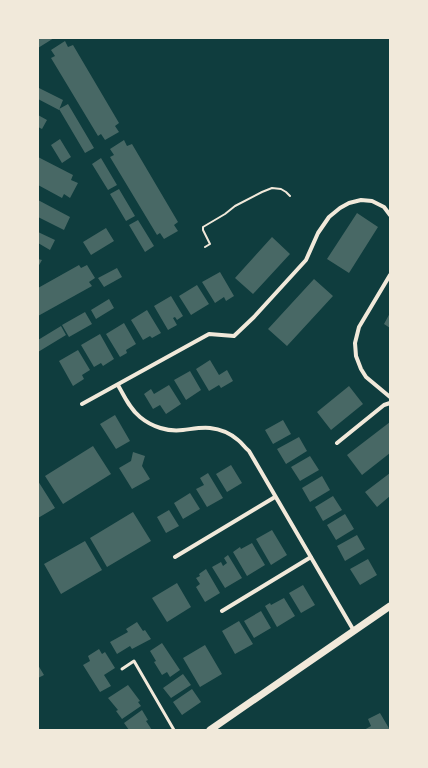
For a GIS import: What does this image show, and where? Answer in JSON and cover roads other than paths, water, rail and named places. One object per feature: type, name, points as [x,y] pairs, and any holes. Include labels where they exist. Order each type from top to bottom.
[{"type":"street","points":[[82,404],[209,334],[234,336],[254,317],[306,260],[318,233],[329,217],[340,208],[349,203],[361,200],[372,201],[384,207],[390,215]]},
{"type":"street","points":[[390,275],[359,327],[355,343],[356,356],[366,377],[390,397]]},
{"type":"street","points":[[118,385],[130,407],[151,425],[168,430],[182,431],[197,428],[211,428],[226,433],[238,440],[249,451],[354,631]]},
{"type":"street","points":[[337,443],[384,405],[390,403]]},
{"type":"street","points":[[175,556],[275,497]]},
{"type":"street","points":[[222,611],[311,557]]},
{"type":"street","points":[[210,730],[390,606]]},
{"type":"lane","points":[[122,670],[134,662],[174,730]]}]
